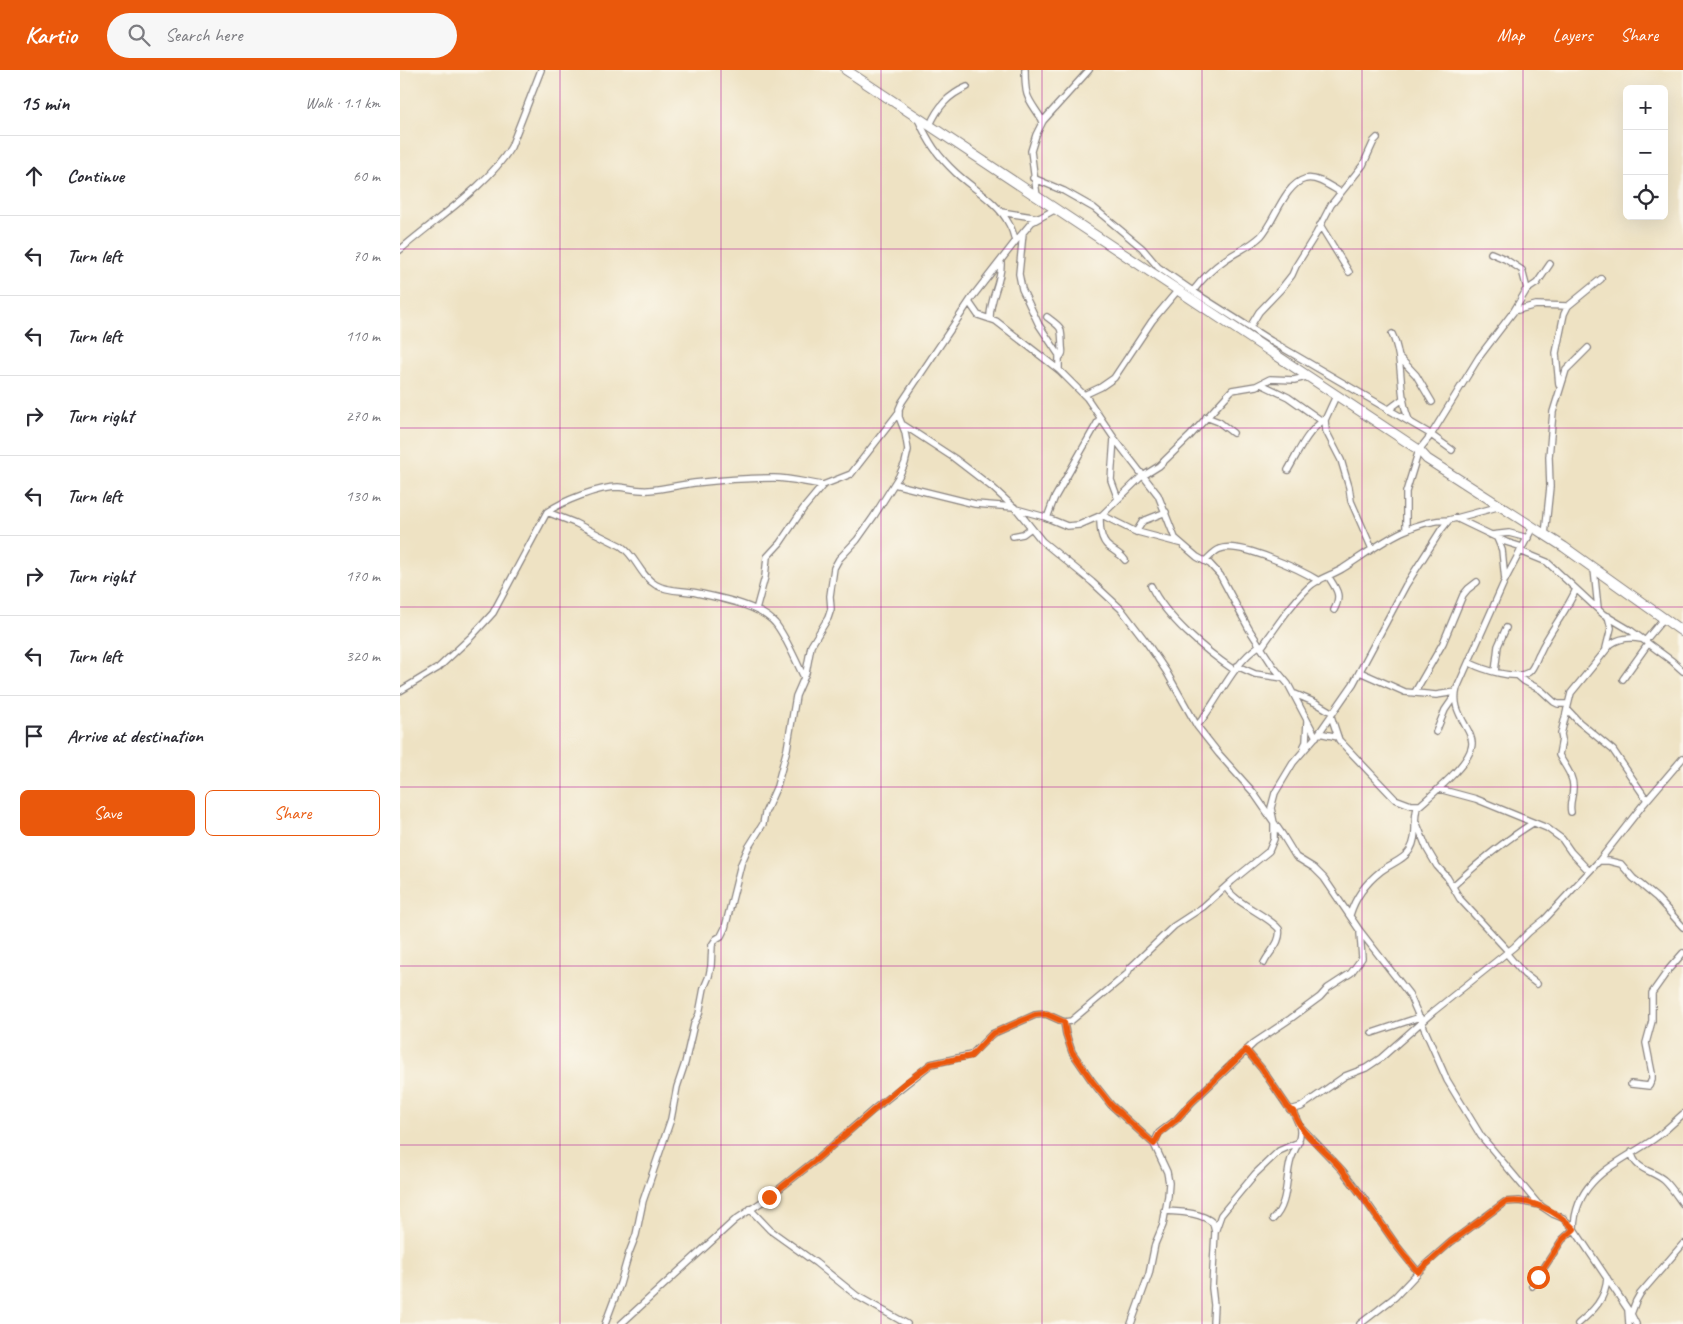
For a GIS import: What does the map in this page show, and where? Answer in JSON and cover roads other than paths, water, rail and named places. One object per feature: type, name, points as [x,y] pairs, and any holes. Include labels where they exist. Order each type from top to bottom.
[{"type":"main road","points":[[846,70],[1306,377],[1419,450],[1427,459],[1545,535],[1683,632]]},
{"type":"street","points":[[400,250],[453,207],[494,170],[505,157],[511,147],[541,70]]},
{"type":"street","points":[[1024,70],[1027,99],[1043,121]]},
{"type":"street","points":[[1037,196],[1033,178],[1031,152],[1036,135],[1043,121],[1089,70]]},
{"type":"street","points":[[930,126],[943,102],[957,91],[967,87]]},
{"type":"street","points":[[916,117],[929,144],[955,172],[1001,212],[1010,225],[1016,242]]},
{"type":"street","points":[[1250,327],[1259,312],[1292,275],[1331,205],[1362,166],[1377,138]]},
{"type":"street","points":[[1033,178],[1064,191],[1094,208],[1142,248],[1158,267],[1193,291],[1410,422],[1452,450]]},
{"type":"street","points":[[1193,291],[1202,278],[1224,260],[1250,246],[1261,236],[1270,224],[1281,202],[1294,186],[1304,179],[1321,181],[1340,192]]},
{"type":"street","points":[[400,691],[438,668],[472,637],[493,613],[547,512],[556,506],[602,489],[618,487],[635,491],[718,481],[774,478],[822,485],[851,474],[899,412],[902,402],[913,383],[969,302],[1032,222],[1056,209]]},
{"type":"street","points":[[1001,212],[1040,218]]},
{"type":"street","points":[[1320,226],[1349,272]]},
{"type":"street","points":[[1023,233],[1018,274],[1022,289],[1039,325],[1060,357]]},
{"type":"street","points":[[1490,253],[1506,259],[1522,270],[1527,286],[1526,291]]},
{"type":"street","points":[[990,319],[990,305],[999,277],[1001,261]]},
{"type":"street","points":[[1406,530],[1406,492],[1419,450],[1431,435],[1479,357],[1526,291],[1537,282],[1550,264]]},
{"type":"street","points":[[1560,387],[1556,353],[1564,314],[1568,306],[1601,279]]},
{"type":"street","points":[[1084,395],[1114,378],[1152,321],[1178,290]]},
{"type":"street","points":[[969,302],[978,315],[996,321],[1059,370],[1084,395],[1158,495],[1175,538],[1210,564],[1220,575],[1249,629],[1295,694],[1306,718],[1318,735],[1338,737]]},
{"type":"street","points":[[1514,310],[1536,305],[1568,306]]},
{"type":"street","points":[[1047,317],[1057,324],[1062,331],[1063,353],[1060,357],[1059,370]]},
{"type":"street","points":[[1392,334],[1396,342],[1404,398],[1410,422]]},
{"type":"street","points":[[1545,535],[1550,487],[1553,412],[1566,370],[1588,348]]},
{"type":"street","points":[[1399,357],[1416,375],[1432,402]]},
{"type":"street","points":[[894,484],[975,504],[1015,508],[1072,526],[1101,516],[1143,476],[1158,466],[1189,437],[1232,390],[1261,384],[1270,379],[1294,380],[1306,377]]},
{"type":"street","points":[[1261,384],[1288,397],[1324,421],[1326,431],[1340,460],[1349,487],[1351,500],[1372,549]]},
{"type":"street","points":[[1288,470],[1303,443],[1319,424],[1324,421],[1336,396]]},
{"type":"street","points":[[1388,410],[1404,398]]},
{"type":"street","points":[[605,1324],[636,1235],[643,1201],[671,1118],[677,1087],[686,1063],[694,1024],[700,1014],[704,988],[712,966],[712,945],[721,936],[725,928],[741,864],[748,848],[763,824],[777,786],[787,748],[796,696],[804,677],[811,646],[828,618],[831,609],[830,596],[834,568],[839,559],[857,540],[894,484],[905,463],[908,450],[906,432],[899,412]]},
{"type":"street","points":[[1047,518],[1054,499],[1100,418]]},
{"type":"street","points":[[1206,418],[1219,422],[1233,433]]},
{"type":"street","points":[[902,424],[973,472],[1015,508],[1042,541],[1092,582],[1120,609],[1148,643],[1197,726],[1253,792],[1296,857],[1314,868],[1324,878],[1360,931],[1409,994],[1450,1086],[1481,1136],[1538,1204],[1563,1218],[1574,1229],[1630,1312],[1636,1324]]},
{"type":"street","points":[[1114,438],[1111,480],[1118,500]]},
{"type":"street","points":[[756,610],[765,577],[767,558],[822,485]]},
{"type":"street","points":[[1197,726],[1218,698],[1244,657],[1261,646],[1311,585],[1406,530],[1439,520],[1449,520],[1502,506]]},
{"type":"street","points":[[547,512],[575,523],[626,549],[646,578],[657,586],[672,591],[695,592],[756,610],[775,623],[804,677]]},
{"type":"street","points":[[1136,532],[1143,521],[1166,512]]},
{"type":"street","points":[[1101,516],[1136,532],[1181,543]]},
{"type":"street","points":[[1101,516],[1101,533],[1105,544],[1119,553],[1125,560]]},
{"type":"street","points":[[1456,518],[1547,562],[1598,608],[1672,661],[1683,672]]},
{"type":"street","points":[[1299,755],[1318,735],[1360,672],[1406,585],[1449,520]]},
{"type":"street","points":[[1436,732],[1445,710],[1470,663],[1505,580],[1533,527]]},
{"type":"street","points":[[1013,536],[1023,534],[1031,528]]},
{"type":"street","points":[[1494,536],[1509,533],[1528,538]]},
{"type":"street","points":[[1494,536],[1502,550],[1505,580]]},
{"type":"street","points":[[1205,561],[1221,548],[1240,548],[1305,572],[1320,581]]},
{"type":"street","points":[[1594,569],[1598,608]]},
{"type":"street","points":[[1328,576],[1338,591],[1338,602],[1334,610]]},
{"type":"street","points":[[1415,692],[1443,643],[1463,595],[1478,582]]},
{"type":"street","points":[[1151,586],[1161,601],[1202,647],[1236,668],[1255,674],[1283,678]]},
{"type":"street","points":[[1470,663],[1495,672],[1517,675],[1528,672],[1533,667],[1540,651],[1572,600],[1576,589]]},
{"type":"street","points":[[1605,650],[1611,628],[1608,616]]},
{"type":"street","points":[[1623,679],[1645,641],[1664,618]]},
{"type":"street","points":[[1495,672],[1498,646],[1506,628]]},
{"type":"street","points":[[1571,812],[1570,803],[1573,784],[1568,769],[1559,755],[1567,707],[1575,687],[1605,650],[1616,640],[1645,641]]},
{"type":"street","points":[[1360,672],[1405,692],[1436,695],[1455,694]]},
{"type":"street","points":[[1517,675],[1541,690],[1558,704],[1567,707],[1579,722],[1613,750],[1647,800]]},
{"type":"street","points":[[1295,694],[1316,703],[1332,715],[1338,737],[1395,799],[1412,805],[1420,805]]},
{"type":"street","points":[[1350,915],[1353,905],[1369,883],[1381,871],[1408,853],[1413,842],[1416,812],[1420,805],[1439,789],[1469,755],[1471,749],[1470,736],[1456,707],[1455,694]]},
{"type":"street","points":[[621,1324],[719,1234],[817,1159],[905,1083],[931,1064],[971,1056],[992,1034],[1035,1015],[1046,1014],[1064,1022],[1076,1017],[1107,992],[1174,926],[1204,907],[1269,851],[1273,844],[1272,800],[1279,785],[1306,742],[1306,718]]},
{"type":"street","points":[[1293,1111],[1301,1108],[1350,1074],[1375,1063],[1421,1021],[1507,952],[1556,909],[1599,861],[1683,758]]},
{"type":"street","points":[[1439,789],[1476,799],[1554,833],[1590,871]]},
{"type":"street","points":[[1416,822],[1433,860],[1465,905],[1524,974],[1537,984]]},
{"type":"street","points":[[1453,886],[1511,836],[1533,823]]},
{"type":"street","points":[[1599,861],[1621,864],[1662,903],[1683,927]]},
{"type":"street","points":[[1226,887],[1232,894],[1259,912],[1279,929],[1280,933],[1277,940],[1264,963]]},
{"type":"street","points":[[1154,1144],[1160,1133],[1176,1120],[1192,1102],[1258,1039],[1290,1020],[1328,988],[1351,973],[1362,958],[1360,931]]},
{"type":"street","points":[[1631,1084],[1649,1086],[1651,1083],[1652,1073],[1646,1043],[1652,1021],[1652,993],[1683,953]]},
{"type":"street","points":[[1372,1032],[1421,1021]]},
{"type":"street","points":[[1064,1022],[1072,1052],[1111,1105],[1154,1144],[1168,1177],[1168,1196],[1163,1225],[1155,1244],[1149,1274],[1131,1324]]},
{"type":"street","points":[[1246,1050],[1262,1069],[1285,1104],[1293,1111],[1300,1126],[1342,1170],[1396,1246],[1418,1272]]},
{"type":"street","points":[[1532,1286],[1562,1240],[1574,1229],[1578,1205],[1594,1179],[1632,1152],[1656,1138],[1683,1114]]},
{"type":"street","points":[[1273,1219],[1277,1216],[1286,1192],[1290,1165],[1298,1142],[1300,1126]]},
{"type":"street","points":[[1215,1232],[1221,1215],[1229,1208],[1255,1174],[1279,1151],[1298,1142]]},
{"type":"street","points":[[1632,1152],[1632,1157],[1637,1164],[1665,1181],[1683,1204]]},
{"type":"street","points":[[1360,1324],[1395,1297],[1418,1272],[1451,1242],[1505,1202],[1519,1202],[1541,1206]]},
{"type":"street","points":[[750,1209],[770,1230],[816,1263],[857,1296],[907,1324]]},
{"type":"street","points":[[1164,1211],[1188,1213],[1213,1223],[1215,1232],[1212,1288],[1214,1305],[1213,1324]]},
{"type":"street","points":[[1629,1324],[1630,1312],[1644,1289],[1683,1244]]},
{"type":"street","points":[[1578,1324],[1600,1302],[1605,1293],[1607,1278]]}]
